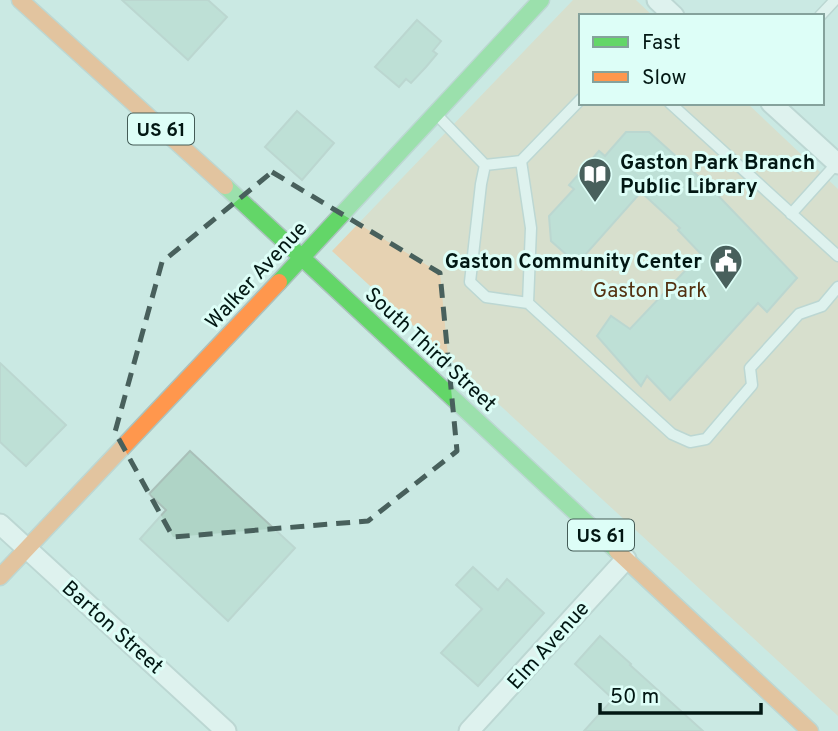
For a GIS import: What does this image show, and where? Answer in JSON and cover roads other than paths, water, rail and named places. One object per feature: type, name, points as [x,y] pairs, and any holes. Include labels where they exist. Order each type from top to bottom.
[{"type":"main road","name":"South Third Street","points":[[20,0],[302,257],[810,731]]},
{"type":"main road","name":"Walker Avenue","points":[[0,578],[541,0]]},
{"type":"street","points":[[657,0],[672,14]]},
{"type":"street","points":[[773,105],[837,163]]},
{"type":"street","name":"Barton Street","points":[[0,524],[226,731]]},
{"type":"street","name":"Elm Avenue","points":[[469,731],[626,559]]},
{"type":"lane","points":[[822,14],[835,0]]},
{"type":"lane","points":[[485,165],[521,161],[579,101]]},
{"type":"lane","points":[[672,105],[838,256]]},
{"type":"lane","points":[[436,114],[485,165]]},
{"type":"lane","points":[[521,161],[531,228],[528,303]]},
{"type":"lane","points":[[792,214],[837,163]]},
{"type":"lane","points":[[485,165],[470,282],[486,297],[528,303],[672,434],[690,442],[706,439],[752,385],[750,368],[799,313],[822,306],[838,288]]},
{"type":"place","name":"Gaston Park Branch Public Library","points":[[595,204]]},
{"type":"place","name":"Gaston Community Center","points":[[726,291]]},
{"type":"park label","name":"Gaston Park","points":[[650,290]]}]
